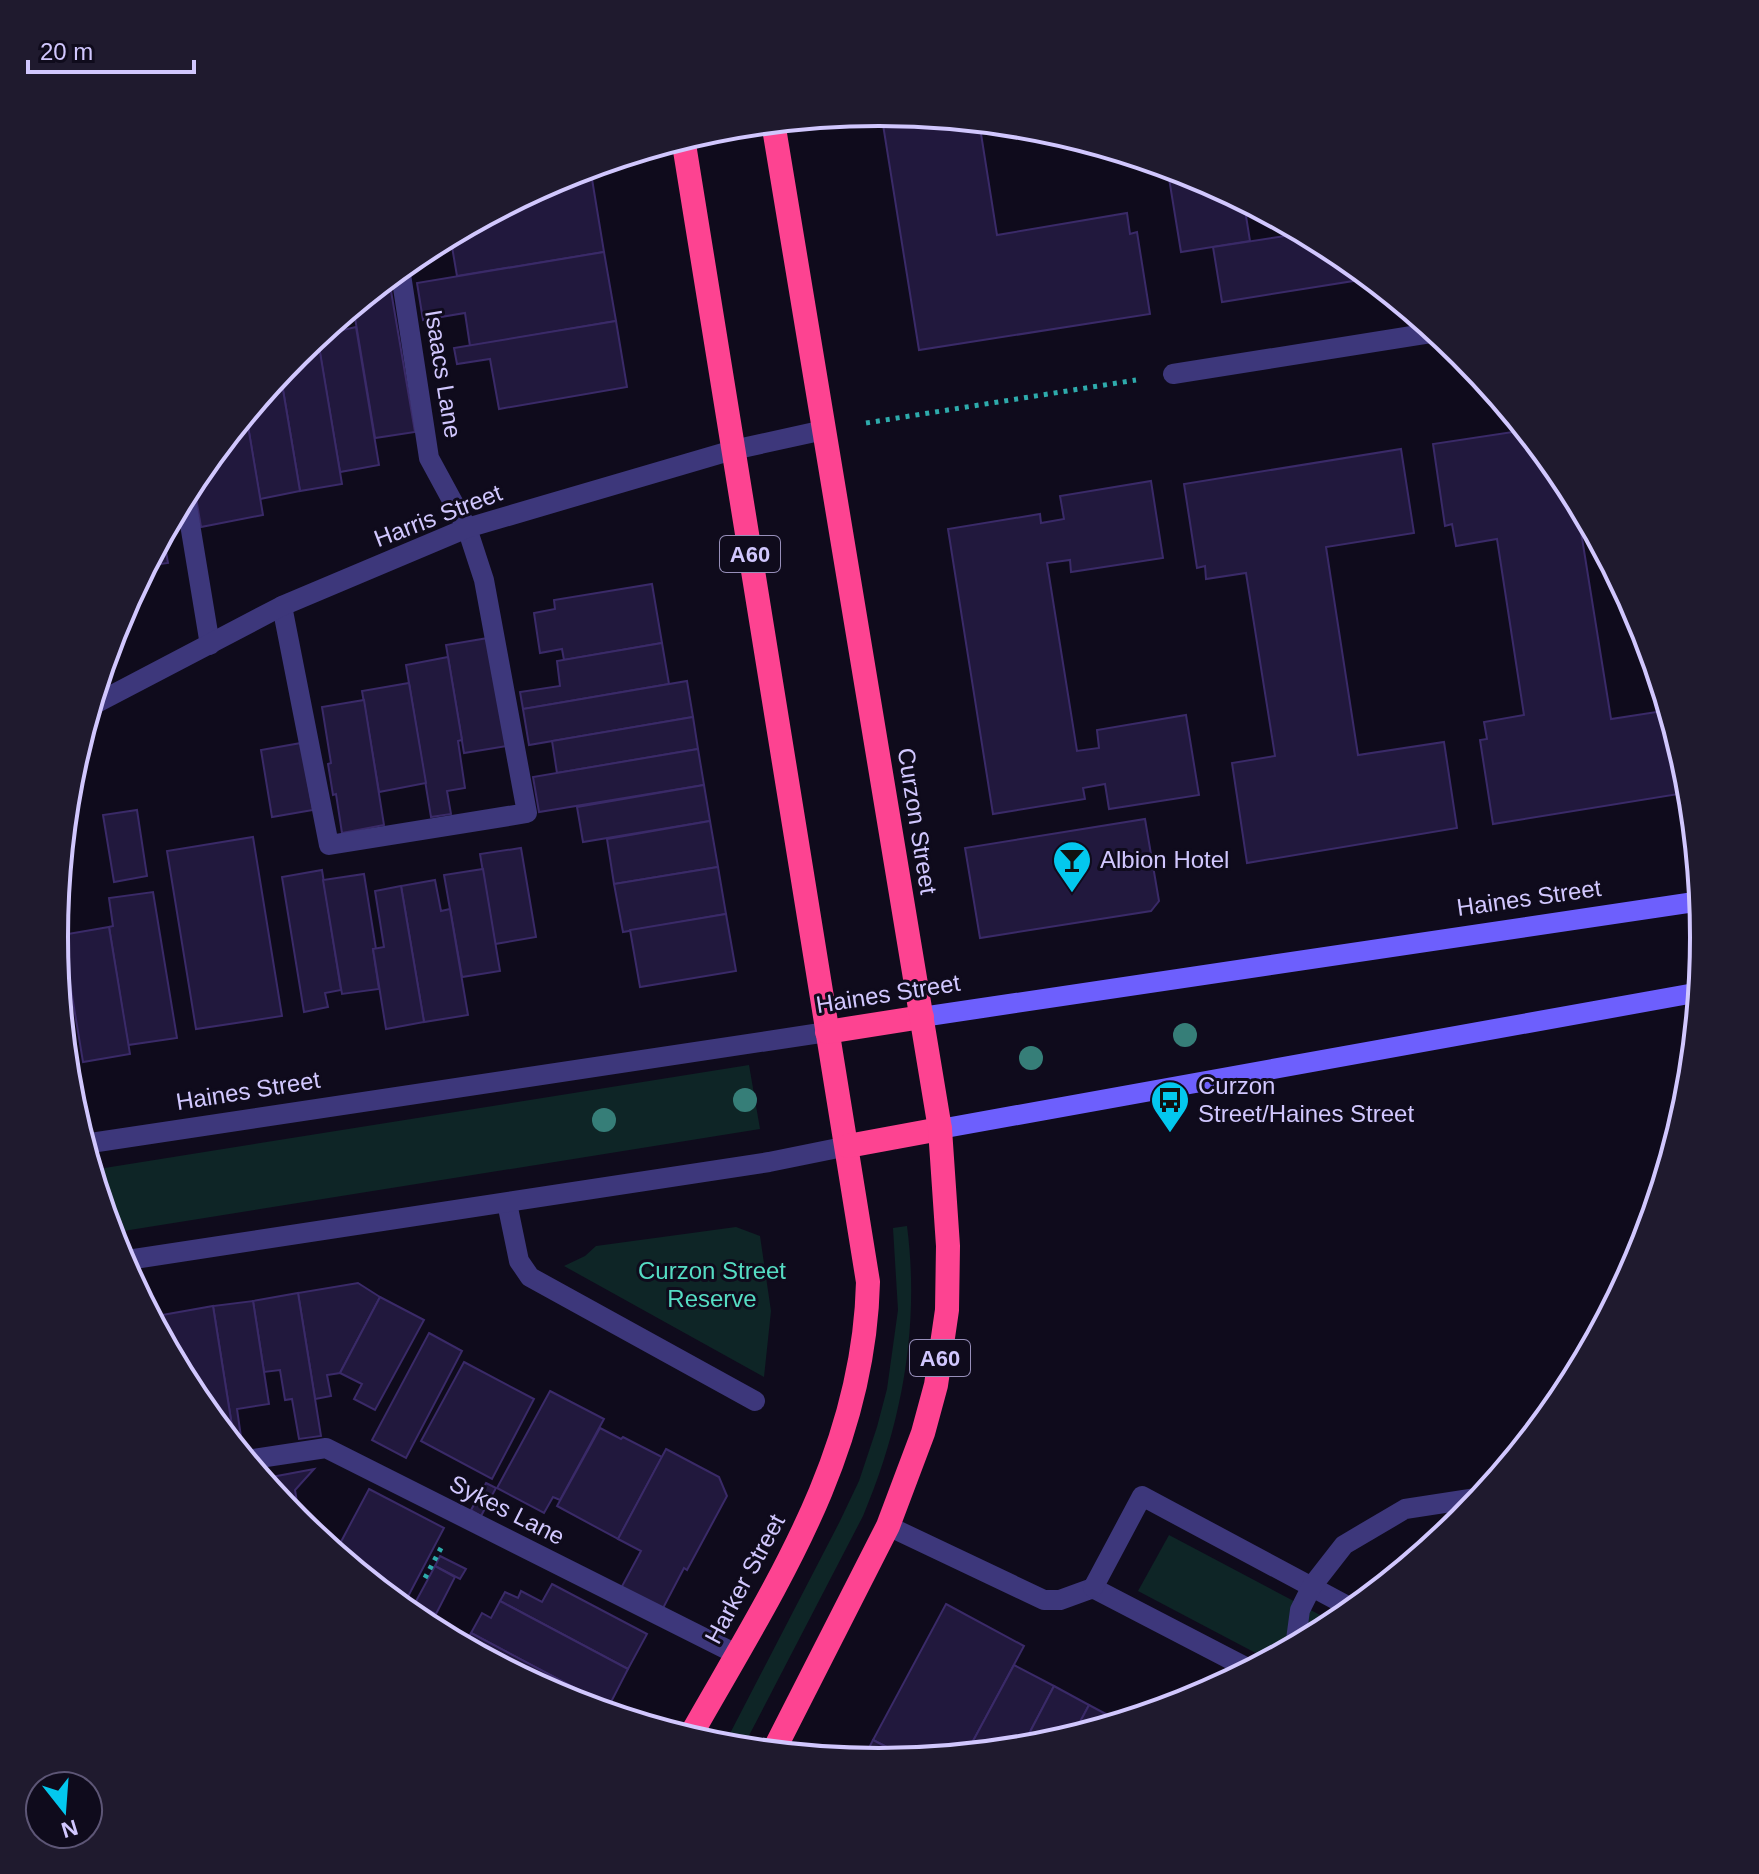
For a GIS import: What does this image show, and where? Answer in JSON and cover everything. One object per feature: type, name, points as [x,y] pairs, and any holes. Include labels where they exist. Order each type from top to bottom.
[{"type":"highway","name":"Curzon Street","points":[[775,132],[940,1129],[948,1246],[947,1310],[923,1433],[888,1526]]},
{"type":"highway","name":"A60","points":[[685,149],[848,1146]]},
{"type":"highway","name":"Haines Street","points":[[827,1032],[922,1017]]},
{"type":"highway","points":[[848,1146],[940,1129]]},
{"type":"highway","name":"Harker Street","points":[[695,1727],[798,1542],[823,1490],[857,1389],[868,1317],[868,1282],[848,1146]]},
{"type":"highway","name":"A60","points":[[778,1742],[888,1526]]},
{"type":"street","name":"Isaacs Lane","points":[[282,606],[329,845],[527,813],[484,580],[467,528],[429,458],[402,281]]},
{"type":"street","points":[[1173,374],[1423,334]]},
{"type":"street","name":"Harris Street","points":[[104,699],[282,606],[467,528],[733,450],[824,430]]},
{"type":"street","points":[[188,513],[210,645]]},
{"type":"street","name":"Haines Street","points":[[922,1017],[1690,903]]},
{"type":"street","points":[[940,1129],[1689,994]]},
{"type":"street","name":"Haines Street","points":[[95,1142],[827,1032]]},
{"type":"street","points":[[135,1259],[769,1162],[848,1146]]},
{"type":"street","points":[[507,1203],[519,1261],[530,1277],[755,1401]]},
{"type":"street","name":"Sykes Lane","points":[[258,1458],[326,1448],[736,1654]]},
{"type":"street","points":[[888,1526],[1044,1600],[1060,1600],[1093,1588],[1142,1496],[1343,1603]]},
{"type":"street","points":[[1297,1633],[1300,1610],[1312,1586],[1344,1545],[1405,1509],[1463,1500]]},
{"type":"street","points":[[1093,1588],[1240,1664]]},
{"type":"path","points":[[824,430],[1173,374]]},
{"type":"path","points":[[413,1600],[458,1515]]},
{"type":"green space","points":[[749,1065],[760,1129],[124,1231],[102,1168]]},
{"type":"green space","points":[[907,1226],[911,1301],[909,1337],[897,1410],[877,1481],[863,1516],[748,1738],[730,1734],[839,1523],[859,1481],[877,1427],[887,1389],[898,1310],[893,1228]]},
{"type":"green space","name":"Curzon Street Reserve","points":[[736,1227],[760,1236],[771,1311],[764,1377],[564,1266],[585,1256],[596,1246]]},
{"type":"green space","points":[[1169,1535],[1323,1616],[1258,1654],[1138,1591]]},
{"type":"building","points":[[883,126],[981,132],[997,235],[1127,213],[1130,234],[1137,232],[1150,314],[919,350]]},
{"type":"building","points":[[591,179],[604,252],[457,276],[452,248],[521,209]]},
{"type":"building","points":[[1169,180],[1250,215],[1246,216],[1250,241],[1181,252]]},
{"type":"building","points":[[1288,236],[1356,281],[1222,302],[1213,247]]},
{"type":"building","points":[[604,252],[616,321],[470,346],[465,313],[423,320],[417,283]]},
{"type":"building","points":[[391,289],[415,432],[375,438],[355,318]]},
{"type":"building","points":[[616,321],[627,387],[499,409],[490,359],[457,364],[454,348]]},
{"type":"building","points":[[356,327],[379,465],[340,472],[319,350],[340,331]]},
{"type":"building","points":[[320,350],[342,484],[300,491],[283,388]]},
{"type":"building","points":[[283,388],[300,491],[260,499],[248,428]]},
{"type":"building","points":[[248,428],[263,515],[201,527],[196,500]]},
{"type":"building","points":[[1514,432],[1554,486],[1580,529],[1611,719],[1658,712],[1678,794],[1493,824],[1480,740],[1487,739],[1484,722],[1524,715],[1497,539],[1456,546],[1452,524],[1445,526],[1433,444]]},
{"type":"building","points":[[1401,449],[1414,533],[1326,547],[1358,755],[1444,742],[1457,828],[1247,863],[1232,763],[1275,756],[1246,573],[1206,579],[1205,566],[1197,568],[1184,484]]},
{"type":"building","points":[[1151,481],[1163,558],[1071,572],[1070,560],[1047,563],[1077,751],[1099,748],[1097,730],[1186,715],[1199,795],[1109,809],[1105,784],[1083,788],[1085,799],[993,814],[948,529],[1040,514],[1041,523],[1064,519],[1060,496]]},
{"type":"building","points":[[166,552],[168,563],[159,564]]},
{"type":"building","points":[[652,584],[662,643],[564,660],[562,649],[540,653],[534,613],[555,609],[554,600]]},
{"type":"building","points":[[488,638],[507,746],[464,753],[446,645]]},
{"type":"building","points":[[662,643],[669,684],[523,709],[520,692],[560,686],[557,661]]},
{"type":"building","points":[[448,657],[462,740],[458,741],[465,788],[447,791],[451,814],[431,817],[406,665]]},
{"type":"building","points":[[687,681],[693,717],[529,745],[523,709]]},
{"type":"building","points":[[409,683],[426,783],[379,792],[362,691]]},
{"type":"building","points":[[364,700],[384,825],[342,833],[328,764],[331,763],[322,707]]},
{"type":"building","points":[[693,717],[698,749],[557,773],[552,741]]},
{"type":"building","points":[[301,743],[313,810],[272,817],[261,750]]},
{"type":"building","points":[[698,749],[704,785],[539,812],[533,777]]},
{"type":"building","points":[[704,785],[710,821],[583,842],[577,807]]},
{"type":"building","points":[[137,810],[147,876],[114,882],[103,815]]},
{"type":"building","points":[[1145,819],[1159,901],[1151,911],[980,938],[965,848]]},
{"type":"building","points":[[710,821],[718,867],[614,884],[607,839]]},
{"type":"building","points":[[253,837],[282,1016],[196,1029],[167,851]]},
{"type":"building","points":[[521,848],[536,937],[495,944],[480,854]]},
{"type":"building","points":[[718,867],[726,914],[623,932],[614,884]]},
{"type":"building","points":[[483,869],[500,971],[462,977],[444,875]]},
{"type":"building","points":[[322,870],[341,990],[325,993],[328,1007],[304,1012],[282,877]]},
{"type":"building","points":[[364,874],[379,989],[342,994],[323,880]]},
{"type":"building","points":[[435,880],[441,911],[450,909],[468,1015],[424,1022],[401,886]]},
{"type":"building","points":[[401,886],[424,1022],[386,1029],[373,949],[384,947],[375,891]]},
{"type":"building","points":[[153,892],[177,1038],[128,1045],[109,927],[113,926],[109,898]]},
{"type":"building","points":[[726,914],[736,971],[640,987],[630,930]]},
{"type":"building","points":[[109,927],[130,1054],[83,1062],[70,981],[68,934]]},
{"type":"building","points":[[358,1283],[380,1297],[340,1373],[327,1375],[331,1396],[315,1399],[298,1293]]},
{"type":"building","points":[[298,1293],[321,1436],[299,1439],[292,1399],[285,1400],[280,1370],[264,1372],[253,1301]]},
{"type":"building","points":[[380,1297],[424,1320],[375,1410],[354,1399],[362,1384],[340,1373]]},
{"type":"building","points":[[253,1301],[269,1404],[237,1409],[241,1437],[232,1425],[213,1306]]},
{"type":"building","points":[[213,1306],[232,1425],[205,1388],[162,1315]]},
{"type":"building","points":[[429,1333],[462,1351],[406,1458],[372,1440]]},
{"type":"building","points":[[464,1362],[534,1399],[492,1479],[421,1441]]},
{"type":"building","points":[[550,1391],[604,1419],[560,1500],[553,1497],[544,1513],[497,1488]]},
{"type":"building","points":[[600,1428],[662,1457],[618,1539],[557,1506]]},
{"type":"building","points":[[666,1449],[719,1477],[727,1496],[661,1612],[620,1590],[641,1551],[618,1539]]},
{"type":"building","points":[[314,1469],[295,1490],[297,1501],[273,1477]]},
{"type":"building","points":[[486,1483],[496,1488],[481,1516],[471,1510]]},
{"type":"building","points":[[369,1489],[444,1528],[408,1597],[340,1543]]},
{"type":"building","points":[[440,1556],[466,1569],[460,1579],[435,1566]]},
{"type":"building","points":[[435,1566],[455,1577],[436,1614],[415,1602]]},
{"type":"building","points":[[552,1584],[647,1634],[628,1669],[500,1601],[505,1592],[518,1598],[521,1591],[542,1602]]},
{"type":"building","points":[[500,1601],[628,1669],[611,1702],[582,1692],[471,1633],[482,1613],[491,1618]]},
{"type":"building","points":[[946,1604],[1024,1646],[972,1743],[888,1748],[873,1740]]},
{"type":"building","points":[[471,1633],[582,1692],[521,1665],[469,1637]]},
{"type":"building","points":[[1014,1665],[1054,1686],[1029,1735],[972,1743]]},
{"type":"building","points":[[1054,1686],[1089,1705],[1079,1723],[1029,1735]]},
{"type":"building","points":[[1089,1705],[1108,1715],[1090,1721],[1079,1723]]},
{"type":"building","points":[[873,1740],[888,1748],[880,1748],[869,1748]]},
{"type":"place","name":"Albion Hotel","points":[[1072,894]]},
{"type":"place","name":"Curzon Street/Haines Street","points":[[1170,1134]]}]
